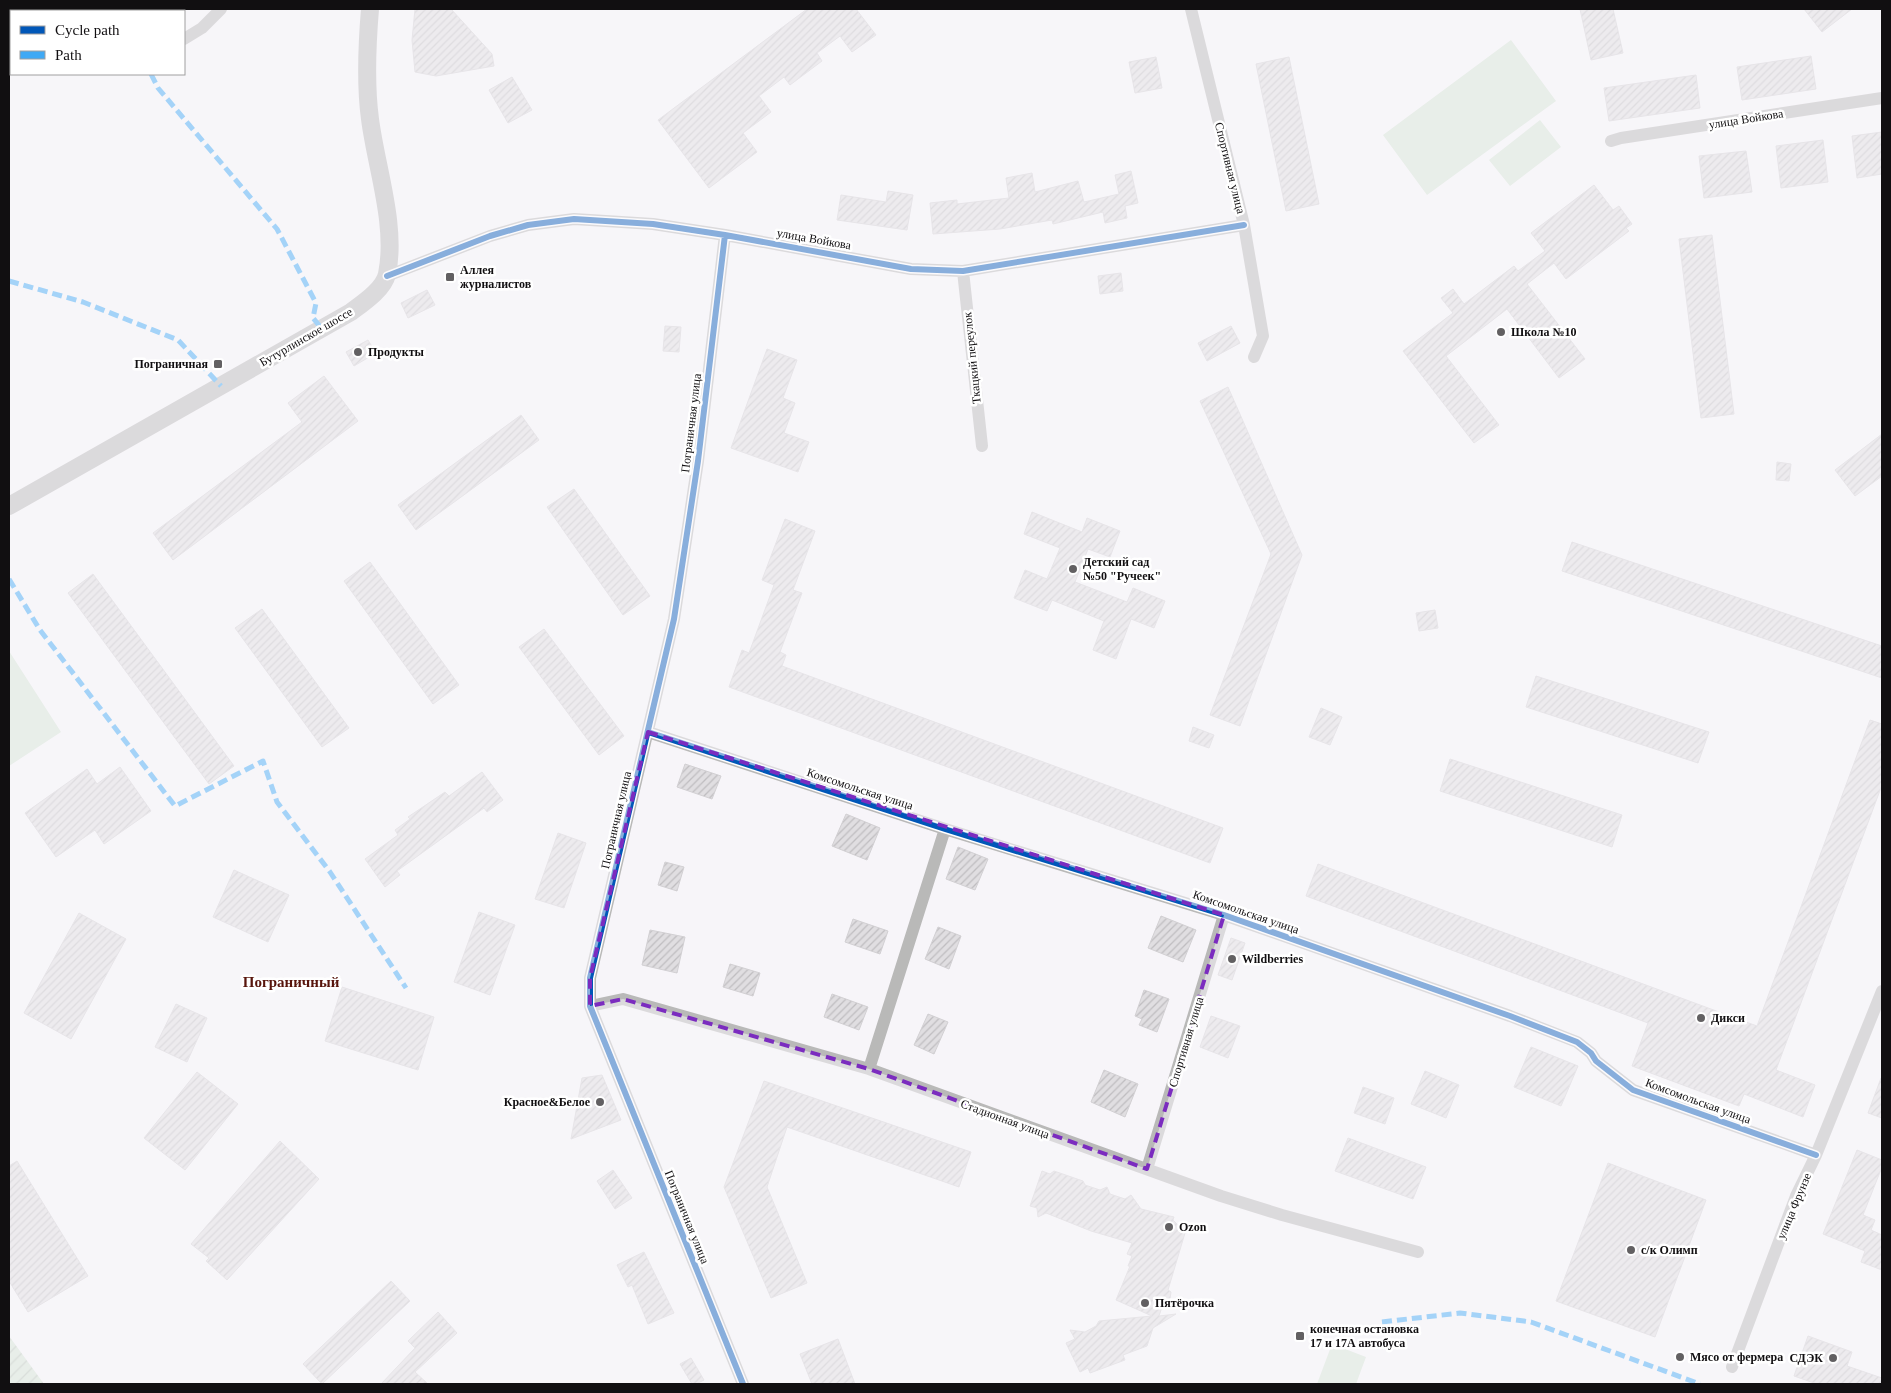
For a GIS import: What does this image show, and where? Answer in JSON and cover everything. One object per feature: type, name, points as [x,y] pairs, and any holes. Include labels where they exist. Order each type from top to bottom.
[{"type":"main road","points":[[370,9],[366,62],[369,118],[389,238],[387,276]]},
{"type":"main road","name":"Бутурлинское шоссе","points":[[9,506],[351,312],[374,294],[387,276]]},
{"type":"street","points":[[185,38],[202,28],[221,9]]},
{"type":"street","name":"Спортивная улица","points":[[1191,9],[1244,225],[1263,336],[1254,357]]},
{"type":"street","name":"улица Войкова","points":[[1611,142],[1621,138],[1882,98]]},
{"type":"street","name":"улица Войкова","points":[[387,276],[490,236],[528,225],[574,219],[653,224],[725,234],[910,268],[963,271],[1244,225]]},
{"type":"street","name":"Пограничная улица","points":[[725,234],[698,461],[674,619],[590,978],[590,1006],[743,1384]]},
{"type":"street","name":"Ткацкий переулок","points":[[963,271],[982,446]]},
{"type":"street","name":"Комсомольская улица","points":[[648,732],[945,829],[1224,915],[1510,1016],[1577,1042],[1591,1053],[1596,1061],[1634,1090],[1816,1155]]},
{"type":"street","points":[[869,1069],[945,829]]},
{"type":"street","name":"Спортивная улица","points":[[1147,1169],[1224,915]]},
{"type":"street","name":"улица Фрунзе","points":[[1732,1367],[1796,1196],[1816,1155],[1882,991]]},
{"type":"street","name":"Стадионная улица","points":[[590,1006],[623,999],[869,1069],[1147,1169],[1282,1215],[1418,1252]]},
{"type":"highlighted area","points":[[648,732],[1224,915],[1147,1169],[869,1069],[623,999],[590,1006],[590,978]]},
{"type":"green space","points":[[1511,40],[1556,101],[1427,195],[1383,135]]},
{"type":"green space","points":[[1540,120],[1561,147],[1510,186],[1489,160]]},
{"type":"green space","points":[[9,651],[61,732],[9,766]]},
{"type":"green space","points":[[9,1336],[44,1384],[9,1384]]},
{"type":"green space","points":[[1332,1344],[1366,1357],[1356,1384],[1317,1384]]},
{"type":"building","points":[[415,9],[451,9],[492,54],[494,66],[436,76],[415,72],[412,40]]},
{"type":"building","points":[[807,9],[856,9],[876,35],[852,52],[840,36],[817,53],[822,61],[790,85],[784,77],[759,96],[771,112],[743,133],[757,152],[709,188],[658,120]]},
{"type":"building","points":[[1580,9],[1613,9],[1623,53],[1591,60]]},
{"type":"building","points":[[1804,9],[1852,9],[1822,32]]},
{"type":"building","points":[[1811,56],[1816,89],[1742,100],[1737,67]]},
{"type":"building","points":[[1156,57],[1162,88],[1135,93],[1129,62]]},
{"type":"building","points":[[1289,57],[1319,204],[1286,211],[1256,64]]},
{"type":"building","points":[[1696,75],[1700,108],[1609,121],[1604,88]]},
{"type":"building","points":[[512,77],[532,110],[508,123],[489,90]]},
{"type":"building","points":[[1882,132],[1882,174],[1857,178],[1852,136]]},
{"type":"building","points":[[1823,140],[1828,182],[1781,188],[1776,146]]},
{"type":"building","points":[[1746,151],[1752,192],[1704,198],[1699,156]]},
{"type":"building","points":[[1131,171],[1138,203],[1125,206],[1127,218],[1105,223],[1103,212],[1053,224],[1052,220],[1000,229],[933,234],[930,203],[957,200],[957,204],[1009,198],[1006,178],[1032,173],[1035,192],[1078,181],[1084,202],[1119,194],[1115,175]]},
{"type":"building","points":[[1594,185],[1613,210],[1619,206],[1632,224],[1626,228],[1629,231],[1566,279],[1554,263],[1527,284],[1585,359],[1559,378],[1507,309],[1446,356],[1499,425],[1474,443],[1403,351],[1453,313],[1441,298],[1453,289],[1464,304],[1514,266],[1518,271],[1545,251],[1531,233]]},
{"type":"building","points":[[888,191],[913,195],[907,230],[837,220],[841,195],[886,202]]},
{"type":"building","points":[[1712,235],[1734,414],[1701,418],[1679,239]]},
{"type":"building","points":[[1121,273],[1123,291],[1100,294],[1098,276]]},
{"type":"building","points":[[427,290],[435,305],[408,318],[401,303]]},
{"type":"building","points":[[665,326],[681,327],[679,352],[663,351]]},
{"type":"building","points":[[1231,326],[1240,343],[1207,361],[1198,343]]},
{"type":"building","points":[[368,340],[376,353],[354,366],[346,352]]},
{"type":"building","points":[[767,349],[797,360],[783,398],[795,403],[784,433],[809,442],[798,472],[731,448]]},
{"type":"building","points":[[324,376],[358,421],[173,560],[153,533],[302,422],[288,403]]},
{"type":"building","points":[[1228,387],[1302,555],[1240,726],[1210,715],[1271,554],[1200,401]]},
{"type":"building","points":[[521,415],[539,440],[416,530],[398,505]]},
{"type":"building","points":[[1882,434],[1882,476],[1855,496],[1835,470]]},
{"type":"building","points":[[1777,462],[1791,464],[1789,481],[1776,480]]},
{"type":"building","points":[[574,489],[650,596],[623,615],[547,507]]},
{"type":"building","points":[[1032,512],[1082,532],[1087,518],[1120,531],[1110,557],[1088,549],[1075,582],[1127,602],[1133,588],[1165,601],[1154,628],[1131,619],[1116,659],[1093,650],[1104,621],[1052,600],[1047,611],[1014,598],[1025,570],[1047,579],[1060,548],[1024,534]]},
{"type":"building","points":[[785,519],[815,531],[793,590],[802,593],[780,652],[786,655],[782,666],[1223,828],[1210,863],[729,687],[742,650],[749,653],[774,585],[762,580]]},
{"type":"building","points":[[1572,542],[1882,646],[1882,678],[1562,571]]},
{"type":"building","points":[[370,562],[459,685],[433,704],[344,581]]},
{"type":"building","points":[[93,574],[234,766],[209,784],[68,593]]},
{"type":"building","points":[[262,609],[349,728],[322,747],[235,628]]},
{"type":"building","points":[[1435,610],[1438,628],[1419,631],[1416,613]]},
{"type":"building","points":[[544,629],[624,736],[599,755],[519,647]]},
{"type":"building","points":[[1536,676],[1709,732],[1698,763],[1526,707]]},
{"type":"building","points":[[1321,708],[1342,717],[1330,745],[1309,737]]},
{"type":"building","points":[[1870,720],[1882,724],[1882,785],[1776,1070],[1815,1085],[1803,1117],[1744,1094],[1739,1106],[1632,1066],[1648,1023],[1306,896],[1318,864],[1757,1026]]},
{"type":"building","points":[[1193,727],[1214,735],[1209,748],[1189,741]]},
{"type":"building","points":[[1450,759],[1622,815],[1612,847],[1440,791]]},
{"type":"building","points":[[685,764],[721,776],[712,799],[677,787]]},
{"type":"building","points":[[120,767],[151,811],[104,844],[95,830],[56,857],[25,813],[87,769],[97,784]]},
{"type":"building","points":[[482,772],[503,800],[487,812],[484,808],[397,871],[400,875],[385,887],[365,859],[398,835],[395,830],[410,819],[408,817],[445,792],[449,796]]},
{"type":"building","points":[[846,814],[880,828],[867,860],[832,846]]},
{"type":"building","points":[[558,833],[586,843],[564,908],[535,899]]},
{"type":"building","points":[[958,847],[988,859],[975,890],[946,879]]},
{"type":"building","points":[[665,862],[684,867],[677,891],[658,885]]},
{"type":"building","points":[[234,870],[289,895],[268,942],[213,917]]},
{"type":"building","points":[[479,912],[515,925],[490,995],[454,982]]},
{"type":"building","points":[[79,913],[126,939],[71,1039],[24,1013]]},
{"type":"building","points":[[1161,916],[1196,930],[1183,962],[1148,948]]},
{"type":"building","points":[[853,919],[888,931],[880,954],[845,942]]},
{"type":"building","points":[[938,927],[961,936],[949,969],[925,959]]},
{"type":"building","points":[[650,930],[685,937],[677,973],[642,965]]},
{"type":"building","name":"Wildberries","points":[[1231,938],[1245,943],[1232,980],[1218,975]]},
{"type":"building","points":[[730,964],[760,973],[753,996],[723,987]]},
{"type":"building","points":[[342,987],[434,1017],[418,1070],[325,1041]]},
{"type":"building","points":[[1144,990],[1169,999],[1157,1032],[1139,1025],[1142,1019],[1135,1016]]},
{"type":"building","points":[[832,994],[868,1007],[859,1030],[824,1017]]},
{"type":"building","points":[[176,1004],[207,1018],[187,1062],[155,1047]]},
{"type":"building","points":[[928,1014],[948,1022],[934,1054],[914,1045]]},
{"type":"building","points":[[1211,1016],[1240,1026],[1228,1058],[1200,1047]]},
{"type":"building","points":[[1531,1047],[1578,1066],[1561,1106],[1514,1087]]},
{"type":"building","points":[[1104,1070],[1138,1084],[1125,1117],[1091,1102]]},
{"type":"building","points":[[1425,1071],[1459,1085],[1446,1118],[1411,1104]]},
{"type":"building","points":[[197,1072],[238,1104],[185,1170],[144,1138]]},
{"type":"building","points":[[602,1075],[621,1120],[571,1139],[582,1078]]},
{"type":"building","points":[[1882,1078],[1882,1118],[1868,1113]]},
{"type":"building","points":[[764,1081],[971,1152],[959,1187],[787,1127],[767,1187],[807,1283],[771,1298],[724,1187]]},
{"type":"building","points":[[1363,1087],[1394,1098],[1385,1124],[1354,1113]]},
{"type":"building","points":[[1348,1138],[1426,1167],[1413,1199],[1335,1171]]},
{"type":"building","points":[[280,1141],[319,1179],[227,1280],[206,1261],[209,1258],[191,1244]]},
{"type":"building","points":[[1857,1150],[1882,1160],[1882,1167],[1863,1215],[1875,1220],[1871,1230],[1882,1235],[1882,1270],[1861,1262],[1865,1251],[1823,1234]]},
{"type":"building","points":[[17,1161],[88,1276],[28,1312],[9,1281],[9,1166]]},
{"type":"building","name":"с/к Олимп","points":[[1608,1163],[1706,1200],[1655,1337],[1556,1301]]},
{"type":"building","points":[[613,1170],[632,1198],[615,1209],[597,1181]]},
{"type":"building","points":[[1042,1171],[1050,1174],[1054,1171],[1083,1181],[1085,1185],[1100,1190],[1107,1187],[1110,1194],[1125,1199],[1131,1195],[1141,1209],[1174,1217],[1173,1220],[1180,1227],[1179,1232],[1185,1233],[1168,1290],[1171,1292],[1170,1299],[1164,1301],[1159,1316],[1176,1314],[1153,1328],[1147,1346],[1123,1355],[1125,1360],[1090,1373],[1088,1368],[1080,1372],[1066,1343],[1075,1339],[1070,1330],[1085,1332],[1096,1326],[1099,1321],[1152,1316],[1116,1300],[1130,1266],[1128,1266],[1132,1256],[1127,1254],[1132,1243],[1091,1231],[1046,1213],[1038,1217],[1037,1208],[1030,1206]]},
{"type":"building","points":[[644,1252],[674,1313],[648,1324],[632,1285],[628,1287],[617,1265]]},
{"type":"building","points":[[391,1281],[410,1301],[322,1384],[303,1364]]},
{"type":"building","points":[[438,1312],[457,1333],[415,1372],[428,1384],[381,1384],[415,1348],[408,1341]]},
{"type":"building","points":[[1808,1336],[1852,1352],[1847,1366],[1882,1378],[1882,1384],[1817,1384],[1794,1376]]},
{"type":"building","points":[[838,1339],[855,1384],[812,1384],[800,1354]]},
{"type":"building","points":[[691,1358],[704,1380],[696,1384],[692,1384],[680,1364]]},
{"type":"marked path","points":[[14,10],[18,9]]},
{"type":"marked path","points":[[152,75],[158,88],[277,229],[316,303],[313,318],[322,329]]},
{"type":"marked path","points":[[9,281],[83,302],[178,340],[221,386]]},
{"type":"marked path","points":[[9,579],[40,630],[175,806],[263,761],[277,802],[330,872],[406,988]]},
{"type":"marked path","points":[[1382,1322],[1460,1313],[1531,1322],[1700,1384]]},
{"type":"cycle path","points":[[387,276],[490,236],[528,225],[574,219],[653,224],[725,235],[911,269],[963,271],[1244,225]]},
{"type":"cycle path","points":[[725,235],[698,461],[674,619],[590,978],[590,1006],[743,1384]]},
{"type":"cycle path","points":[[648,732],[945,829],[1224,915],[1510,1016],[1577,1042],[1591,1053],[1596,1061],[1633,1090],[1816,1155]]},
{"type":"place","name":"Аллея журналистов","points":[[450,277]]},
{"type":"place","name":"Школа №10","points":[[1501,332]]},
{"type":"place","name":"Продукты","points":[[358,352]]},
{"type":"place","name":"Пограничная","points":[[218,364]]},
{"type":"place","name":"Детский сад №50 \"Ручеек\"","points":[[1073,569]]},
{"type":"place","name":"Wildberries","points":[[1232,959]]},
{"type":"place","name":"Дикси","points":[[1701,1018]]},
{"type":"place","name":"Красное&Белое","points":[[600,1102]]},
{"type":"place","name":"Ozon","points":[[1169,1227]]},
{"type":"place","name":"с/к Олимп","points":[[1631,1250]]},
{"type":"place","name":"Пятёрочка","points":[[1145,1303]]},
{"type":"place","name":"конечная остановка 17 и 17А автобуса","points":[[1300,1336]]},
{"type":"place","name":"Мясо от фермера","points":[[1680,1357]]},
{"type":"place","name":"СДЭК","points":[[1833,1358]]},
{"type":"district","name":"Пограничный","points":[[291,982]]}]
